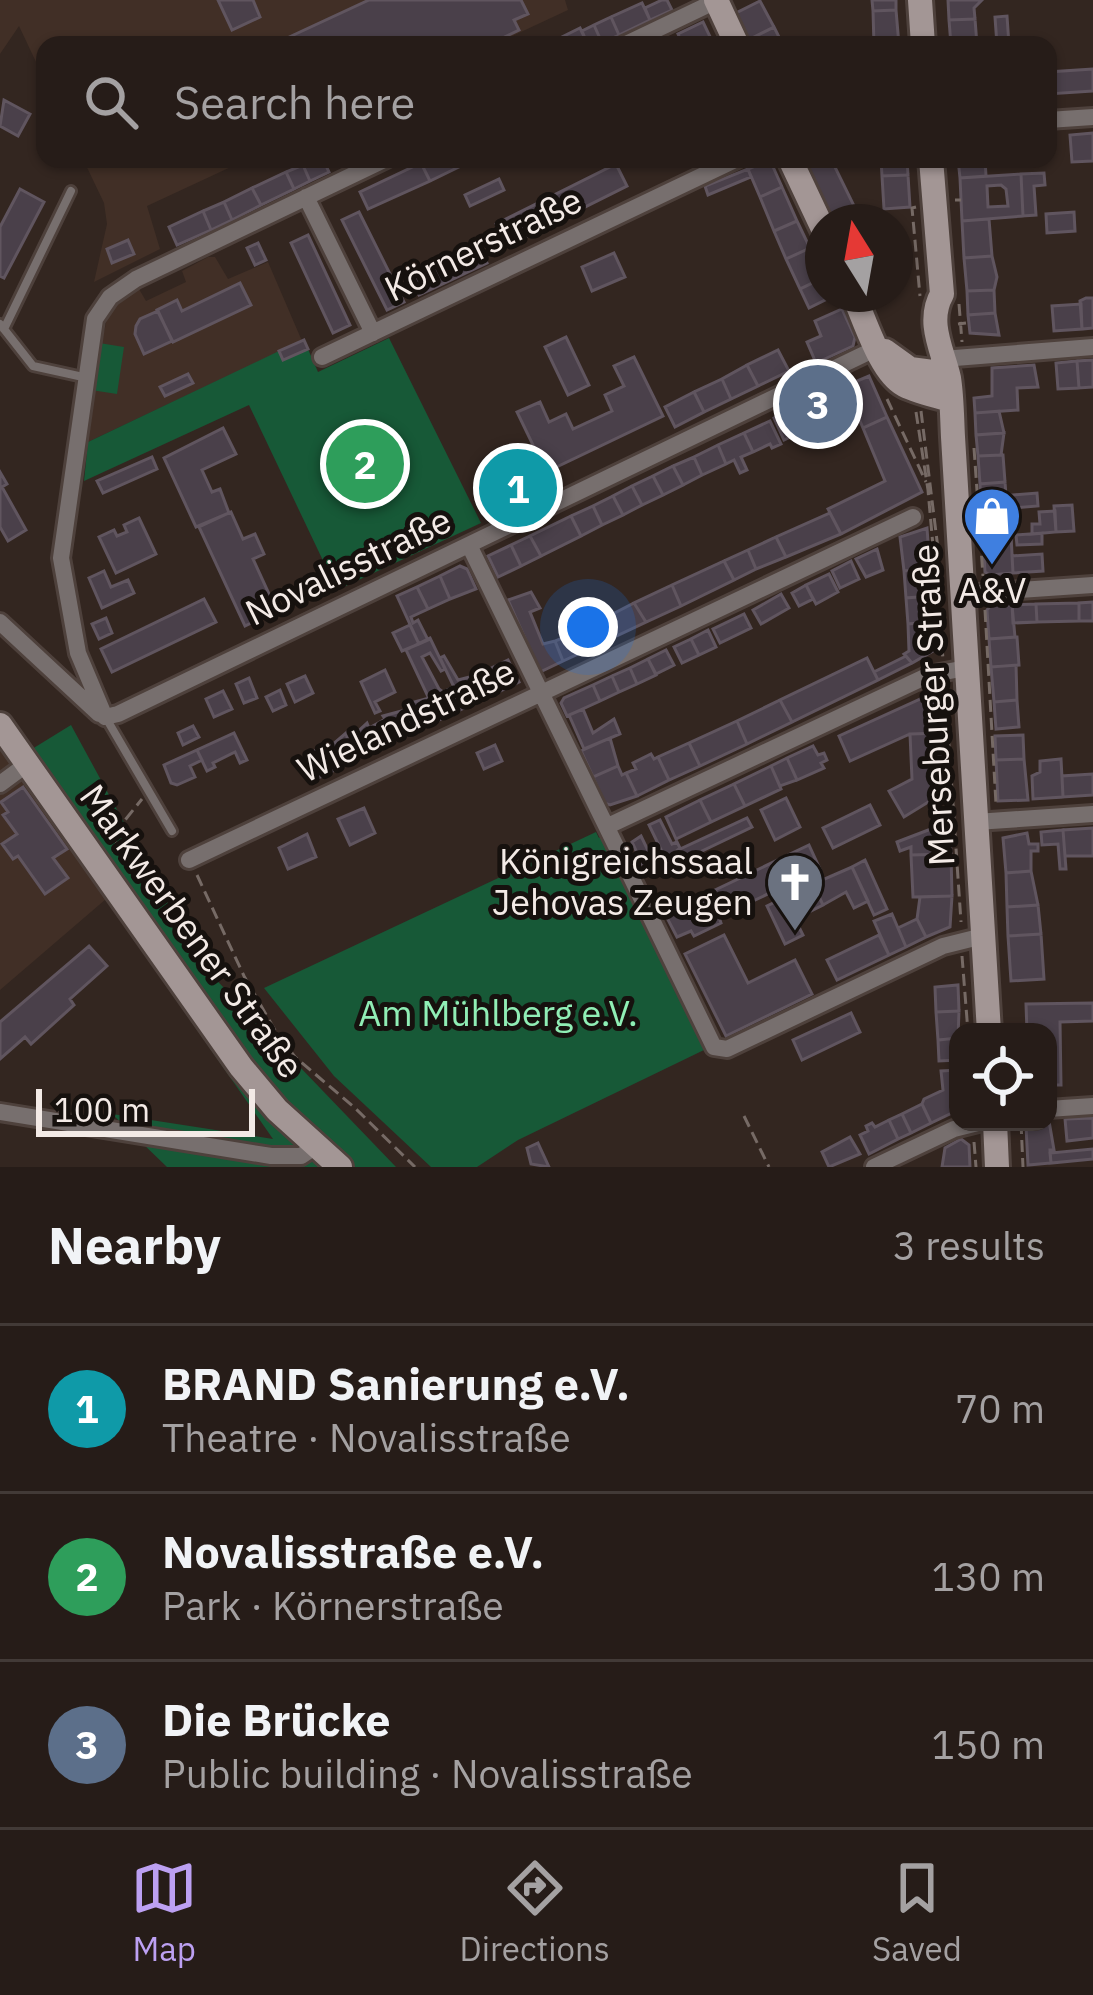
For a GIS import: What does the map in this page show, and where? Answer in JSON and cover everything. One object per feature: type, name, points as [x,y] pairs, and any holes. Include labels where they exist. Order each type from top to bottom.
[{"type":"main road","points":[[716,0],[733,36]]},
{"type":"main road","points":[[920,0],[922,36]]},
{"type":"main road","points":[[794,168],[811,204]]},
{"type":"main road","name":"Merseburger Straße","points":[[935,168],[950,202],[942,294],[936,304],[939,358],[951,366],[962,594],[955,669],[976,822],[972,938],[987,1023]]},
{"type":"main road","points":[[862,312],[882,364],[895,379],[950,400]]},
{"type":"main road","points":[[879,347],[910,369],[951,366]]},
{"type":"main road","name":"Markwerbener Straße","points":[[0,725],[216,1033],[277,1110],[340,1167]]},
{"type":"main road","points":[[996,1131],[998,1167]]},
{"type":"street","points":[[642,36],[716,0]]},
{"type":"street","points":[[1057,119],[1093,117]]},
{"type":"street","points":[[105,716],[78,652],[61,558],[95,319],[122,287],[367,168]]},
{"type":"street","name":"Körnerstraße","points":[[322,357],[717,168]]},
{"type":"street","points":[[306,197],[373,333]]},
{"type":"street","name":"Novalisstraße","points":[[105,716],[118,715],[879,347]]},
{"type":"street","points":[[951,366],[1093,347]]},
{"type":"street","name":"Wielandstraße","points":[[189,860],[913,517]]},
{"type":"street","points":[[469,544],[709,1040],[720,1049],[972,938]]},
{"type":"street","points":[[962,594],[1093,585]]},
{"type":"street","points":[[0,622],[92,712],[105,716]]},
{"type":"street","points":[[608,826],[955,669]]},
{"type":"street","points":[[0,784],[27,764]]},
{"type":"street","points":[[976,822],[1093,814]]},
{"type":"street","points":[[1057,1108],[1093,1106]]},
{"type":"street","points":[[0,1112],[290,1158],[316,1146]]},
{"type":"street","points":[[874,1167],[950,1131]]},
{"type":"lane","points":[[71,191],[2,327],[33,366],[85,378]]},
{"type":"lane","points":[[105,716],[172,831]]},
{"type":"path","points":[[921,310],[912,208],[950,202]]},
{"type":"path","points":[[958,324],[966,323]]},
{"type":"path","points":[[882,390],[927,485]]},
{"type":"path","points":[[917,390],[955,669],[972,938],[968,1023]]},
{"type":"path","points":[[903,433],[919,430]]},
{"type":"path","points":[[116,845],[136,802],[150,794]]},
{"type":"path","points":[[189,860],[276,1032],[295,1057],[415,1167]]},
{"type":"path","points":[[744,1116],[770,1167]]},
{"type":"path","points":[[976,1167],[978,1131]]},
{"type":"path","points":[[1021,1131],[1023,1167]]},
{"type":"shaded area","points":[[0,0],[565,0],[568,10],[512,36],[36,36],[36,62],[19,26],[0,54]]},
{"type":"shaded area","points":[[87,168],[229,168],[147,206],[160,249],[94,282],[107,224],[104,203]]},
{"type":"shaded area","points":[[215,257],[228,279],[268,262],[302,341],[88,442],[94,400],[90,399],[108,313],[120,299],[139,289],[146,301],[186,282],[182,271]]},
{"type":"shaded area","points":[[0,748],[106,899],[0,990]]},
{"type":"green space","points":[[389,338],[481,523],[337,590],[249,405],[84,481],[88,442],[279,351],[304,340],[318,372]]},
{"type":"green space","points":[[99,343],[124,347],[117,394],[91,390]]},
{"type":"green space","points":[[71,725],[201,964],[396,1167],[167,1167],[112,1114],[273,1139],[11,762]]},
{"type":"green space","name":"Am Mühlberg e.V.","points":[[596,832],[599,838],[603,836],[704,1050],[518,1140],[477,1167],[431,1167],[334,1076],[264,988]]},
{"type":"building","points":[[218,0],[253,0],[260,17],[232,30]]},
{"type":"building","points":[[369,0],[521,0],[528,14],[514,20],[519,30],[507,36],[291,36]]},
{"type":"building","points":[[662,0],[672,10],[650,20],[645,8]]},
{"type":"building","points":[[872,0],[896,0],[896,10],[873,11]]},
{"type":"building","points":[[948,0],[982,0],[974,8],[975,19],[949,20]]},
{"type":"building","points":[[760,1],[774,27],[746,36],[736,13]]},
{"type":"building","points":[[642,3],[650,20],[619,35],[611,17]]},
{"type":"building","points":[[896,10],[898,36],[874,36],[873,11]]},
{"type":"building","points":[[1007,16],[1008,36],[996,36],[995,17]]},
{"type":"building","points":[[611,17],[619,35],[599,36],[594,25]]},
{"type":"building","points":[[975,19],[976,36],[950,36],[949,20]]},
{"type":"building","points":[[703,22],[710,36],[679,36]]},
{"type":"building","points":[[594,25],[599,36],[584,36],[582,31]]},
{"type":"building","points":[[774,27],[778,36],[756,36]]},
{"type":"building","points":[[1093,69],[1093,91],[1057,93],[1057,71]]},
{"type":"building","points":[[4,100],[30,114],[18,136],[0,126]]},
{"type":"building","points":[[1093,133],[1093,161],[1072,162],[1070,135]]},
{"type":"building","points":[[304,168],[327,168],[329,172],[310,181]]},
{"type":"building","points":[[304,168],[310,181],[294,189],[286,172]]},
{"type":"building","points":[[410,168],[424,168],[430,181],[368,209],[360,192]]},
{"type":"building","points":[[424,168],[457,168],[430,181]]},
{"type":"building","points":[[608,168],[618,168],[627,186],[507,246],[496,224]]},
{"type":"building","points":[[774,168],[782,187],[760,197],[748,169]]},
{"type":"building","points":[[808,168],[835,168],[853,204],[825,204]]},
{"type":"building","points":[[882,168],[908,168],[908,175],[882,176]]},
{"type":"building","points":[[959,168],[986,168],[986,176],[960,178]]},
{"type":"building","points":[[748,169],[751,177],[708,195],[705,186]]},
{"type":"building","points":[[286,172],[294,189],[261,205],[252,188]]},
{"type":"building","points":[[1044,173],[1045,185],[1034,186],[1036,215],[1023,216],[1021,174]]},
{"type":"building","points":[[1021,174],[1023,216],[962,221],[960,178]],"holes":[[[987,186],[1006,189],[1008,206],[988,207]]]},
{"type":"building","points":[[908,175],[910,204],[884,204],[882,176]]},
{"type":"building","points":[[499,179],[504,190],[470,206],[465,195]]},
{"type":"building","points":[[782,187],[797,221],[774,231],[760,197]]},
{"type":"building","points":[[252,188],[261,205],[232,220],[224,202]]},
{"type":"building","points":[[20,189],[44,202],[4,278],[0,276],[0,227]]},
{"type":"building","points":[[224,202],[232,220],[211,230],[203,211]]},
{"type":"building","points":[[203,211],[211,230],[177,245],[169,227]]},
{"type":"building","points":[[359,212],[404,302],[387,310],[342,220]]},
{"type":"building","points":[[1074,212],[1075,231],[1047,233],[1046,214]]},
{"type":"building","points":[[989,219],[992,256],[964,258],[962,221]]},
{"type":"building","points":[[797,221],[805,250],[786,259],[774,231]]},
{"type":"building","points":[[308,235],[350,325],[333,333],[291,243]]},
{"type":"building","points":[[128,240],[134,254],[112,263],[107,249]]},
{"type":"building","points":[[258,243],[266,260],[255,265],[247,248]]},
{"type":"building","points":[[478,244],[487,263],[419,295],[410,276]]},
{"type":"building","points":[[805,250],[805,287],[800,289],[786,259]]},
{"type":"building","points":[[614,253],[625,277],[592,291],[582,267]]},
{"type":"building","points":[[992,256],[997,277],[994,290],[967,291],[964,258]]},
{"type":"building","points":[[240,283],[251,305],[173,342],[157,310],[177,300],[182,311]]},
{"type":"building","points":[[994,290],[995,313],[968,315],[967,291]]},
{"type":"building","points":[[1093,298],[1093,328],[1082,329],[1080,301]]},
{"type":"building","points":[[1081,304],[1082,329],[1054,331],[1052,306]]},
{"type":"building","points":[[158,311],[172,341],[144,354],[136,326]]},
{"type":"building","points":[[843,312],[855,337],[853,346],[816,363],[807,342],[821,336],[815,321]]},
{"type":"building","points":[[995,313],[999,335],[970,333],[968,315]]},
{"type":"building","points":[[566,337],[589,385],[568,395],[545,347]]},
{"type":"building","points":[[304,340],[308,349],[283,360],[279,351]]},
{"type":"building","points":[[778,350],[789,371],[758,386],[747,365]]},
{"type":"building","points":[[634,357],[663,416],[546,472],[517,412],[540,402],[549,422],[566,414],[573,429],[612,411],[605,395],[624,386],[614,366]]},
{"type":"building","points":[[1093,360],[1093,387],[1079,388],[1077,361]]},
{"type":"building","points":[[1077,361],[1079,388],[1058,389],[1056,363]]},
{"type":"building","points":[[747,365],[758,386],[731,399],[722,379]]},
{"type":"building","points":[[1034,365],[1038,387],[1017,388],[1018,410],[975,413],[974,398],[992,396],[992,368]]},
{"type":"building","points":[[188,374],[193,383],[165,396],[160,387]]},
{"type":"building","points":[[869,376],[887,417],[863,428],[845,386]]},
{"type":"building","points":[[722,379],[731,399],[704,412],[694,392]]},
{"type":"building","points":[[839,388],[848,407],[832,414],[823,395]]},
{"type":"building","points":[[694,392],[704,412],[675,427],[665,407]]},
{"type":"building","points":[[823,395],[832,414],[814,422],[806,403]]},
{"type":"building","points":[[806,403],[816,425],[784,440],[774,418]]},
{"type":"building","points":[[999,411],[1004,433],[976,435],[975,413]]},
{"type":"building","points":[[887,417],[922,492],[841,534],[828,509],[885,481],[863,428]]},
{"type":"building","points":[[770,421],[781,444],[753,452],[744,433]]},
{"type":"building","points":[[223,428],[236,454],[202,470],[212,492],[220,489],[229,513],[196,527],[164,458]]},
{"type":"building","points":[[744,433],[753,452],[741,457],[747,470],[740,473],[734,460],[726,464],[718,445]]},
{"type":"building","points":[[1004,433],[1001,455],[978,456],[976,435]]},
{"type":"building","points":[[718,445],[726,464],[702,475],[694,457]]},
{"type":"building","points":[[1003,455],[1005,482],[980,484],[978,456]]},
{"type":"building","points":[[152,457],[157,469],[103,493],[97,481]]},
{"type":"building","points":[[694,457],[702,475],[683,485],[673,466]]},
{"type":"building","points":[[533,465],[545,489],[504,510],[491,487],[503,480],[500,474],[513,468],[516,474]]},
{"type":"building","points":[[673,466],[683,485],[663,495],[653,476]]},
{"type":"building","points":[[0,472],[7,484],[2,487],[26,530],[8,541],[0,527]]},
{"type":"building","points":[[653,476],[663,495],[642,505],[632,486]]},
{"type":"building","points":[[1005,482],[1007,509],[981,510],[980,484]]},
{"type":"building","points":[[632,486],[642,505],[623,515],[613,496]]},
{"type":"building","points":[[1037,493],[1038,506],[1014,508],[1012,495]]},
{"type":"building","points":[[613,496],[623,515],[602,525],[593,506]]},
{"type":"building","points":[[1072,505],[1074,531],[1056,532],[1054,506]]},
{"type":"building","points":[[593,506],[602,525],[581,536],[571,516]]},
{"type":"building","points":[[1007,509],[1009,535],[983,537],[981,510]]},
{"type":"building","points":[[1055,511],[1056,532],[1032,534],[1032,524],[1040,524],[1039,512]]},
{"type":"building","points":[[231,512],[243,539],[255,534],[264,554],[253,559],[270,596],[267,603],[272,613],[245,626],[199,527]]},
{"type":"building","points":[[830,513],[841,534],[786,557],[776,537]]},
{"type":"building","points":[[571,516],[581,536],[541,556],[530,536]]},
{"type":"building","points":[[139,518],[156,554],[116,573],[99,537],[114,530],[117,536],[127,532],[124,525]]},
{"type":"building","points":[[927,528],[930,569],[904,571],[900,537]]},
{"type":"building","points":[[1042,533],[1042,544],[1017,545],[1016,535]]},
{"type":"building","points":[[1011,535],[1013,573],[985,572],[983,537]]},
{"type":"building","points":[[530,536],[541,556],[521,566],[511,545]]},
{"type":"building","points":[[776,537],[786,557],[756,569],[748,550]]},
{"type":"building","points":[[511,545],[521,566],[498,577],[488,556]]},
{"type":"building","points":[[877,549],[883,570],[866,577],[856,559]]},
{"type":"building","points":[[748,550],[756,569],[734,580],[724,561]]},
{"type":"building","points":[[1042,554],[1043,571],[1013,573],[1012,556]]},
{"type":"building","points":[[724,561],[734,580],[681,606],[672,585]]},
{"type":"building","points":[[851,561],[859,579],[840,588],[832,571]]},
{"type":"building","points":[[460,566],[467,569],[476,589],[450,599],[440,576]]},
{"type":"building","points":[[930,569],[933,596],[906,598],[904,571]]},
{"type":"building","points":[[104,571],[111,587],[128,580],[134,593],[102,608],[89,578]]},
{"type":"building","points":[[829,574],[838,592],[816,604],[806,585]]},
{"type":"building","points":[[440,576],[450,599],[428,609],[417,587]]},
{"type":"building","points":[[672,585],[681,606],[646,622],[634,603]]},
{"type":"building","points":[[806,585],[813,599],[799,606],[792,593]]},
{"type":"building","points":[[417,587],[428,609],[411,617],[413,623],[418,620],[428,640],[419,644],[397,596]]},
{"type":"building","points":[[531,592],[540,608],[530,612],[543,644],[555,641],[563,661],[540,672],[508,600]]},
{"type":"building","points":[[781,594],[789,608],[761,624],[753,610]]},
{"type":"building","points":[[931,596],[933,622],[908,624],[906,598]]},
{"type":"building","points":[[204,599],[216,622],[112,672],[101,649]]},
{"type":"building","points":[[1093,602],[1093,621],[1079,621],[1079,603]]},
{"type":"building","points":[[634,603],[646,622],[591,648],[582,630]]},
{"type":"building","points":[[1079,603],[1079,621],[1037,622],[1036,604]]},
{"type":"building","points":[[1036,604],[1037,622],[1013,623],[1012,605]]},
{"type":"building","points":[[991,605],[1012,605],[1015,637],[989,639],[987,610]]},
{"type":"building","points":[[744,614],[751,628],[720,643],[713,629]]},
{"type":"building","points":[[106,618],[112,633],[99,639],[92,624]]},
{"type":"building","points":[[933,622],[935,650],[912,663],[904,654],[909,651],[908,624]]},
{"type":"building","points":[[410,625],[419,644],[402,651],[393,633]]},
{"type":"building","points":[[582,630],[591,648],[563,661],[555,641]]},
{"type":"building","points":[[708,630],[716,647],[699,655],[691,639]]},
{"type":"building","points":[[1017,637],[1019,665],[991,667],[989,639]]},
{"type":"building","points":[[430,638],[445,669],[441,671],[430,653],[422,657],[439,689],[453,687],[464,708],[439,720],[406,650]]},
{"type":"building","points":[[691,639],[699,655],[682,663],[674,647]]},
{"type":"building","points":[[666,650],[674,665],[656,674],[648,659]]},
{"type":"building","points":[[444,656],[458,680],[477,675],[488,697],[464,708],[440,658]]},
{"type":"building","points":[[906,656],[912,663],[878,680],[874,672]]},
{"type":"building","points":[[867,658],[878,680],[792,722],[780,700]]},
{"type":"building","points":[[648,659],[656,675],[637,684],[630,668]]},
{"type":"building","points":[[508,660],[519,682],[488,697],[477,675]]},
{"type":"building","points":[[1016,665],[1017,700],[994,702],[991,667]]},
{"type":"building","points":[[630,668],[637,684],[619,692],[612,676]]},
{"type":"building","points":[[385,670],[395,692],[375,702],[380,711],[375,713],[361,682]]},
{"type":"building","points":[[305,676],[313,693],[295,702],[287,684]]},
{"type":"building","points":[[612,676],[619,692],[600,701],[593,685]]},
{"type":"building","points":[[249,678],[257,698],[244,703],[236,684]]},
{"type":"building","points":[[593,685],[600,701],[567,716],[561,703],[564,698]]},
{"type":"building","points":[[280,690],[286,705],[273,711],[266,697]]},
{"type":"building","points":[[223,691],[232,709],[214,717],[206,699]]},
{"type":"building","points":[[927,696],[939,703],[943,733],[910,734],[850,761],[839,736]]},
{"type":"building","points":[[429,698],[439,720],[415,731],[405,710],[407,704]]},
{"type":"building","points":[[780,700],[792,722],[747,744],[737,721]]},
{"type":"building","points":[[1017,700],[1019,727],[996,729],[994,702]]},
{"type":"building","points":[[583,709],[593,733],[614,719],[620,734],[584,749],[569,715]]},
{"type":"building","points":[[405,710],[415,731],[390,743],[380,722],[383,716]]},
{"type":"building","points":[[737,721],[747,744],[700,766],[689,743]]},
{"type":"building","points":[[380,722],[390,743],[365,755],[355,734],[367,723],[369,728]]},
{"type":"building","points":[[193,726],[199,737],[183,745],[178,733]]},
{"type":"building","points":[[234,733],[247,760],[240,763],[235,752],[207,771],[197,750]]},
{"type":"building","points":[[346,733],[347,737],[355,734],[365,755],[341,767],[331,746]]},
{"type":"building","points":[[943,733],[943,793],[904,817],[889,791],[912,779],[910,734]]},
{"type":"building","points":[[1023,735],[1024,759],[996,760],[995,736]]},
{"type":"building","points":[[610,738],[618,766],[593,777],[581,751]]},
{"type":"building","points":[[689,743],[700,766],[669,780],[658,757]]},
{"type":"building","points":[[495,745],[502,761],[484,769],[477,753]]},
{"type":"building","points":[[321,746],[323,750],[331,746],[341,767],[316,779],[306,758]]},
{"type":"building","points":[[813,746],[818,755],[824,753],[824,768],[797,780],[787,758]]},
{"type":"building","points":[[197,750],[202,760],[190,766],[195,777],[171,783],[164,765]]},
{"type":"building","points":[[651,754],[658,757],[669,780],[637,796],[626,773],[636,769],[633,763]]},
{"type":"building","points":[[787,758],[797,780],[780,786],[771,766]]},
{"type":"building","points":[[1024,759],[1028,800],[998,801],[996,760]]},
{"type":"building","points":[[1061,759],[1063,797],[1033,799],[1032,776],[1040,772],[1040,761]]},
{"type":"building","points":[[618,766],[637,796],[610,805],[604,803],[593,777]]},
{"type":"building","points":[[771,766],[781,789],[745,806],[734,784]]},
{"type":"building","points":[[1093,774],[1093,795],[1063,797],[1062,776]]},
{"type":"building","points":[[734,784],[745,806],[711,822],[700,800]]},
{"type":"building","points":[[23,787],[67,849],[53,858],[68,878],[45,894],[18,856],[13,859],[2,844],[17,834],[3,815],[8,812],[1,802]]},
{"type":"building","points":[[786,798],[800,827],[775,840],[761,810]]},
{"type":"building","points":[[700,800],[711,822],[676,839],[666,817]]},
{"type":"building","points":[[870,805],[880,825],[833,848],[823,828]]},
{"type":"building","points":[[364,808],[375,833],[350,845],[338,819]]},
{"type":"building","points":[[747,818],[752,827],[681,861],[676,851]]},
{"type":"building","points":[[660,820],[672,844],[677,842],[680,848],[666,860],[649,825]]},
{"type":"building","points":[[944,824],[950,828],[951,854],[911,855],[911,847],[900,851],[897,842]]},
{"type":"building","points":[[1093,828],[1093,856],[1065,856],[1063,830]]},
{"type":"building","points":[[1063,830],[1066,869],[1060,869],[1058,844],[1042,845],[1041,832]]},
{"type":"building","points":[[1027,833],[1029,844],[1038,844],[1038,851],[1031,851],[1031,871],[1006,873],[1003,838]]},
{"type":"building","points":[[307,834],[316,857],[288,869],[279,848]]},
{"type":"building","points":[[641,836],[655,865],[645,870],[632,842]]},
{"type":"building","points":[[809,845],[820,869],[780,888],[782,893],[773,898],[770,893],[719,917],[721,923],[694,936],[691,931],[677,937],[665,914]]},
{"type":"building","points":[[951,854],[952,896],[913,897],[911,855]]},
{"type":"building","points":[[865,860],[887,909],[874,915],[852,867]]},
{"type":"building","points":[[852,867],[868,901],[854,908],[846,892],[823,905],[813,884]]},
{"type":"building","points":[[1031,871],[1038,905],[1007,907],[1006,873]]},
{"type":"building","points":[[813,884],[823,905],[795,919],[803,935],[785,944],[767,906]]},
{"type":"building","points":[[952,896],[950,927],[926,937],[917,919],[920,897]]},
{"type":"building","points":[[1038,905],[1041,934],[1008,936],[1007,907]]},
{"type":"building","points":[[892,914],[906,947],[889,955],[874,921]]},
{"type":"building","points":[[917,919],[926,937],[906,947],[898,928]]},
{"type":"building","points":[[1041,934],[1044,979],[1011,981],[1008,936]]},
{"type":"building","points":[[724,935],[748,983],[795,960],[812,994],[726,1036],[685,954]]},
{"type":"building","points":[[879,935],[889,955],[837,980],[827,960]]},
{"type":"building","points":[[89,946],[107,966],[31,1044],[25,1037],[0,1059],[0,1022]]},
{"type":"building","points":[[958,985],[959,1011],[936,1012],[935,987]]},
{"type":"building","points":[[1093,1003],[1093,1021],[1060,1022],[1061,1085],[1057,1085],[1057,1023],[1027,1023],[1026,1004]]},
{"type":"building","points":[[959,1011],[959,1023],[949,1023],[949,1039],[938,1040],[936,1012]]},
{"type":"building","points":[[851,1013],[860,1032],[802,1060],[793,1040]]},
{"type":"building","points":[[949,1039],[949,1060],[939,1061],[938,1040]]},
{"type":"building","points":[[941,1071],[949,1071],[949,1114],[931,1123],[922,1104],[943,1090]]},
{"type":"building","points":[[922,1104],[931,1123],[911,1133],[902,1114]]},
{"type":"building","points":[[902,1114],[911,1133],[898,1139],[889,1120]]},
{"type":"building","points":[[1093,1118],[1093,1138],[1067,1141],[1065,1119]]},
{"type":"building","points":[[889,1120],[898,1139],[869,1154],[860,1135],[868,1131],[866,1126]]},
{"type":"building","points":[[1026,1131],[1051,1131],[1051,1163],[1028,1165]]},
{"type":"building","points":[[850,1137],[860,1154],[829,1167],[822,1152]]},
{"type":"building","points":[[961,1139],[969,1145],[970,1167],[942,1167],[945,1148]]},
{"type":"building","points":[[538,1143],[549,1167],[531,1164],[527,1148]]},
{"type":"building","points":[[1093,1149],[1093,1159],[1051,1163],[1050,1153]]},
{"type":"place","name":"Die Brücke","points":[[818,404]]},
{"type":"place","name":"Novalisstraße e.V.","points":[[365,464]]},
{"type":"place","name":"BRAND Sanierung e.V.","points":[[518,488]]},
{"type":"place","name":"A&V","points":[[992,567]]},
{"type":"place","name":"Königreichssaal Jehovas Zeugen","points":[[795,933]]}]
